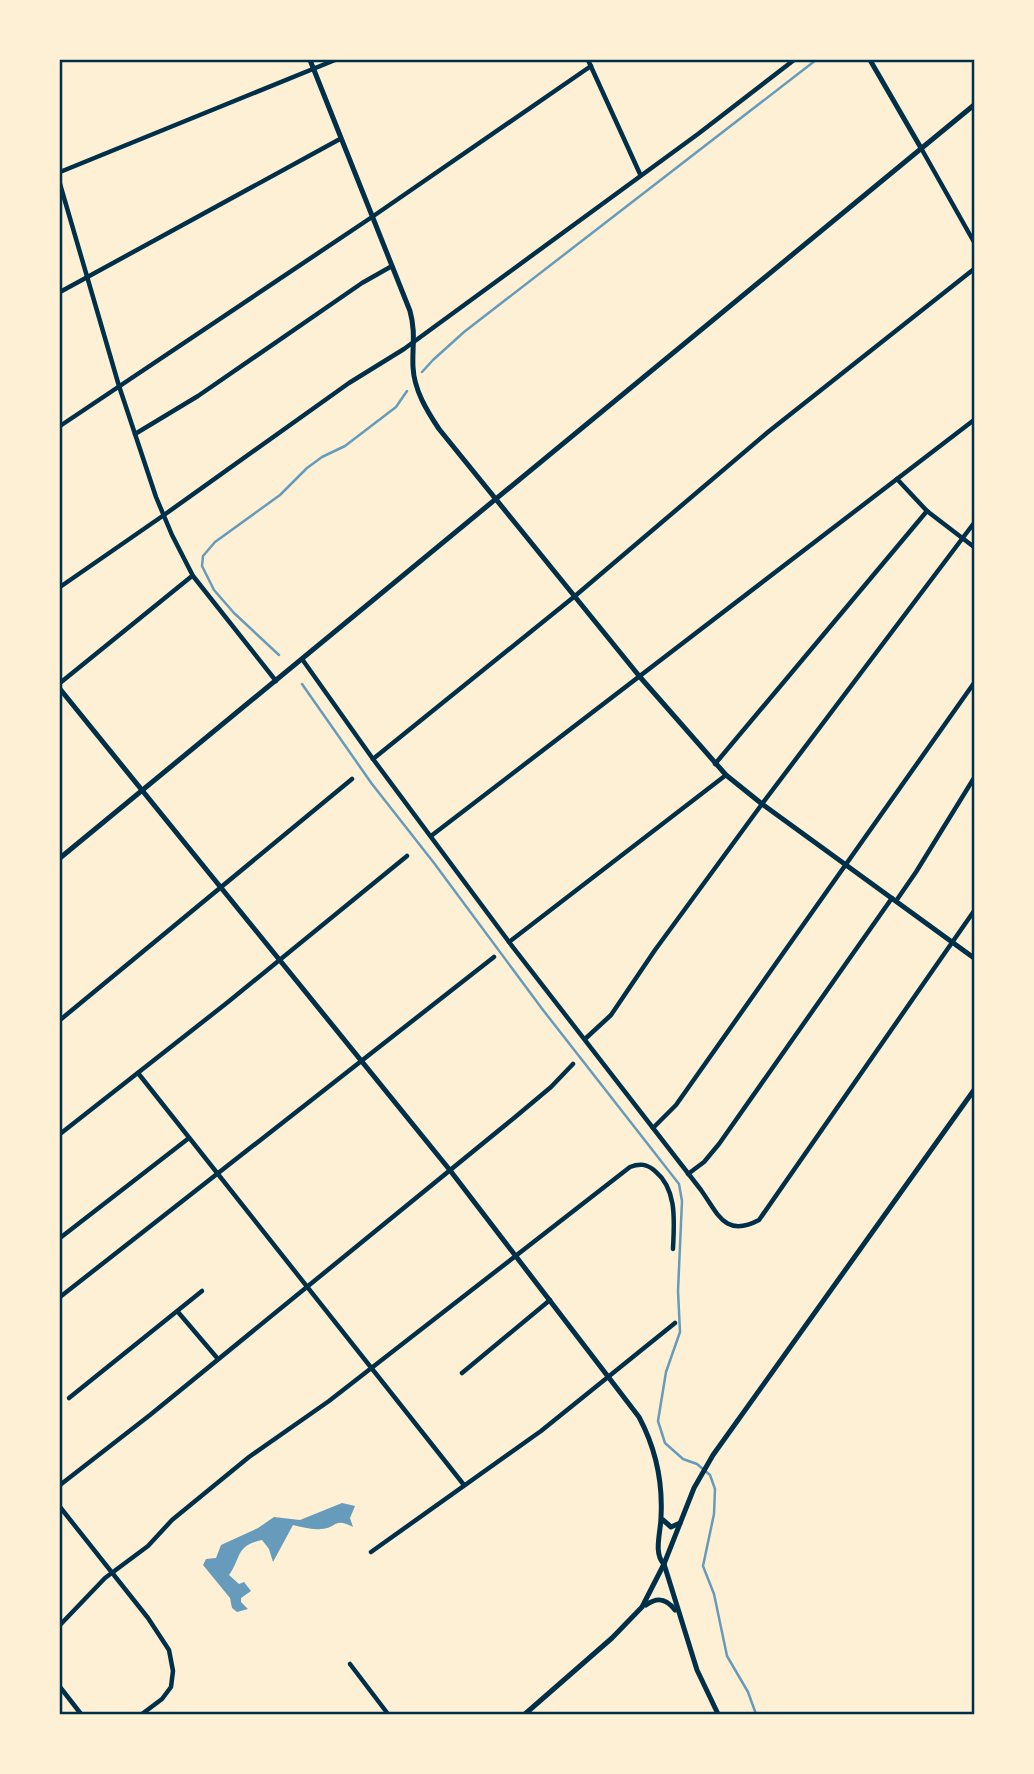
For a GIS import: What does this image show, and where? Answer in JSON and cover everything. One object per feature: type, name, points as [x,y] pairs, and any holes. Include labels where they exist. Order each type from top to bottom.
[{"type":"main road","points":[[310,60],[410,311],[415,340],[414,374],[427,411],[495,500],[640,677],[726,775],[975,958]]},
{"type":"main road","points":[[870,60],[921,148]]},
{"type":"main road","points":[[60,858],[975,105]]},
{"type":"main road","points":[[60,689],[362,1059],[610,1377],[647,1431],[660,1475],[662,1516],[658,1556],[664,1564],[702,1683],[718,1714]]},
{"type":"main road","points":[[638,1612],[651,1592],[699,1478],[713,1455],[975,1090]]},
{"type":"main road","points":[[662,1516],[668,1526],[680,1523]]},
{"type":"main road","points":[[525,1714],[651,1601],[662,1599],[671,1604],[679,1616]]},
{"type":"street","points":[[60,172],[335,60]]},
{"type":"street","points":[[588,60],[640,174]]},
{"type":"street","points":[[60,587],[339,390],[415,340],[698,134],[794,60]]},
{"type":"street","points":[[60,426],[591,66]]},
{"type":"street","points":[[60,292],[340,139]]},
{"type":"street","points":[[921,148],[975,242]]},
{"type":"street","points":[[60,184],[119,386],[164,515],[193,576],[275,681]]},
{"type":"street","points":[[135,434],[198,396],[362,283],[392,266]]},
{"type":"street","points":[[373,759],[575,596],[768,432],[975,269]]},
{"type":"street","points":[[431,836],[975,420]]},
{"type":"street","points":[[897,479],[928,510],[975,547]]},
{"type":"street","points":[[715,764],[928,510]]},
{"type":"street","points":[[585,1039],[611,1015],[654,950],[762,804],[975,523]]},
{"type":"street","points":[[60,683],[193,576]]},
{"type":"street","points":[[302,659],[509,942],[724,1222],[741,1227],[759,1220],[975,911]]},
{"type":"street","points":[[653,1128],[676,1105],[975,683]]},
{"type":"street","points":[[509,942],[726,775]]},
{"type":"street","points":[[688,1174],[719,1144],[916,872],[975,778]]},
{"type":"street","points":[[60,1020],[352,779]]},
{"type":"street","points":[[60,1134],[407,856]]},
{"type":"street","points":[[60,1297],[494,957]]},
{"type":"street","points":[[60,1485],[538,1099],[573,1064]]},
{"type":"street","points":[[138,1073],[464,1485]]},
{"type":"street","points":[[60,1238],[190,1138]]},
{"type":"street","points":[[60,1625],[111,1573],[148,1546],[172,1520],[249,1457],[371,1368],[630,1167],[643,1164],[662,1178],[670,1190],[673,1249]]},
{"type":"street","points":[[69,1398],[202,1291]]},
{"type":"street","points":[[462,1373],[551,1300]]},
{"type":"street","points":[[178,1312],[219,1359]]},
{"type":"street","points":[[371,1552],[541,1431],[675,1323]]},
{"type":"street","points":[[60,1507],[165,1642],[172,1661],[173,1678],[168,1694],[142,1714]]},
{"type":"street","points":[[350,1664],[388,1714]]},
{"type":"street","points":[[60,1688],[81,1714]]},
{"type":"water","points":[[342,1503],[355,1506],[350,1518],[353,1527],[342,1523],[318,1529],[293,1525],[273,1562],[269,1549],[262,1540],[243,1549],[229,1575],[239,1584],[244,1582],[251,1591],[241,1598],[241,1602],[248,1609],[237,1612],[232,1608],[230,1598],[203,1565],[206,1559],[216,1558],[221,1545],[258,1528],[274,1517],[300,1520]]},
{"type":"waterway","points":[[422,372],[464,332],[816,60]]},
{"type":"waterway","points":[[279,655],[234,613],[214,590],[202,566],[203,556],[215,542],[280,495],[307,468],[345,446],[396,407],[407,391]]},
{"type":"waterway","points":[[302,684],[372,784],[679,1184],[682,1201],[678,1291],[680,1332],[666,1372],[658,1421],[665,1443],[683,1459],[697,1464],[710,1475],[715,1489],[714,1514],[703,1566],[714,1594],[727,1656],[748,1692],[756,1714]]}]
